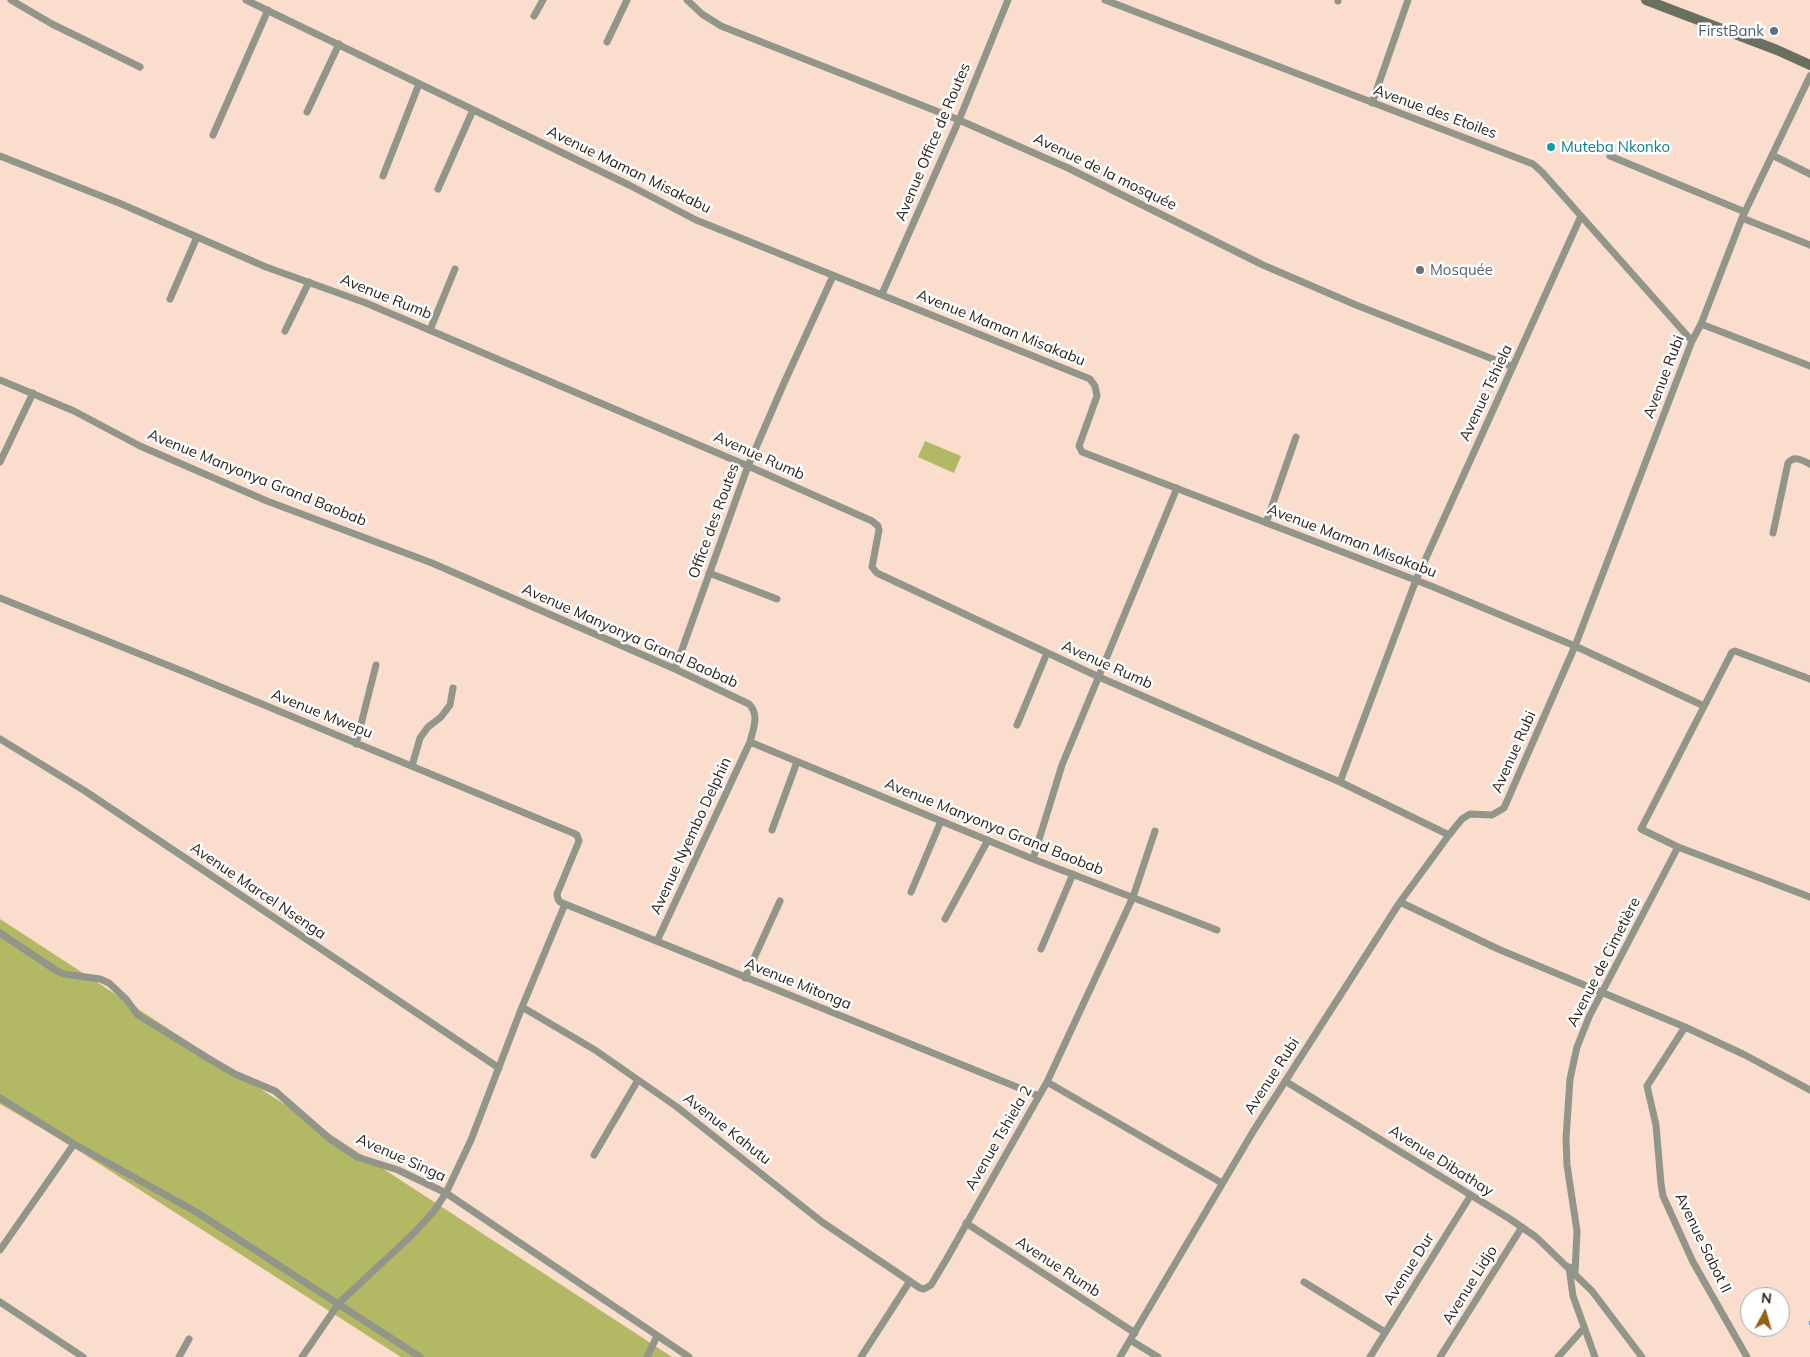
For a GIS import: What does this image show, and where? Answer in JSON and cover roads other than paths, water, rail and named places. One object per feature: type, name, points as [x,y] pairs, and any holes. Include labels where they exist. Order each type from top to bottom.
[{"type":"main road","points":[[1646,0],[1777,50],[1810,65]]},
{"type":"street","points":[[11,0],[52,24],[140,68]]},
{"type":"street","name":"Avenue Maman Misakabu","points":[[246,0],[696,220],[1090,379],[1095,386],[1097,396],[1079,446],[1080,450],[1416,580],[1575,646],[1704,706]]},
{"type":"street","points":[[534,16],[543,0]]},
{"type":"street","points":[[607,42],[627,0]]},
{"type":"street","name":"Avenue de la mosquée","points":[[687,0],[702,14],[721,26],[959,120],[1068,168],[1263,265],[1356,305],[1513,367]]},
{"type":"street","name":"Avenue Office de Routes","points":[[882,294],[959,120],[1008,0]]},
{"type":"street","name":"Avenue des Etoiles","points":[[1105,0],[1533,164],[1692,341]]},
{"type":"street","points":[[1372,103],[1408,0]]},
{"type":"street","points":[[213,135],[268,10]]},
{"type":"street","points":[[307,112],[339,44]]},
{"type":"street","name":"Avenue Rubi","points":[[1120,1357],[1222,1183],[1400,902],[1448,835],[1462,819],[1470,814],[1492,816],[1504,808],[1575,646],[1692,341],[1701,324],[1744,215],[1810,76]]},
{"type":"street","points":[[383,176],[419,84]]},
{"type":"street","points":[[438,189],[473,110]]},
{"type":"street","points":[[1772,155],[1810,174]]},
{"type":"street","name":"Avenue Rumb","points":[[0,156],[119,203],[266,267],[366,303],[748,466],[876,523],[879,534],[872,567],[877,573],[1099,677],[1340,782],[1448,835]]},
{"type":"street","points":[[1610,156],[1810,245]]},
{"type":"street","name":"Avenue Tshiela","points":[[1340,782],[1416,580],[1581,216]]},
{"type":"street","points":[[170,299],[198,237]]},
{"type":"street","points":[[430,330],[455,269]]},
{"type":"street","name":"Office des Routes","points":[[675,669],[748,466],[833,276]]},
{"type":"street","points":[[285,330],[309,282]]},
{"type":"street","points":[[1701,324],[1810,366]]},
{"type":"street","name":"Avenue Manyonya Grand Baobab","points":[[0,380],[74,411],[140,446],[267,501],[432,563],[675,669],[749,704],[754,708],[756,716],[750,742],[940,821],[1217,930]]},
{"type":"street","points":[[0,462],[33,393]]},
{"type":"street","points":[[1266,523],[1296,438]]},
{"type":"street","points":[[1772,533],[1788,463],[1791,459],[1796,458],[1810,464]]},
{"type":"street","points":[[1032,858],[1062,765],[1176,488]]},
{"type":"street","points":[[709,573],[777,599]]},
{"type":"street","name":"Avenue Mwepu","points":[[0,598],[577,835],[579,838],[577,846],[558,890],[558,898],[565,904]]},
{"type":"street","points":[[1810,679],[1735,651],[1732,652],[1642,828],[1643,831],[1678,847],[1810,897]]},
{"type":"street","points":[[1018,725],[1047,653]]},
{"type":"street","points":[[356,744],[376,665]]},
{"type":"street","points":[[412,766],[420,738],[450,705],[453,688]]},
{"type":"street","name":"Avenue Marcel Nsenga","points":[[0,739],[85,791],[499,1068]]},
{"type":"street","name":"Avenue Nyembo Delphin","points":[[657,942],[750,742]]},
{"type":"street","points":[[772,830],[797,762]]},
{"type":"street","points":[[911,892],[940,821]]},
{"type":"street","name":"Avenue Tshiela 2","points":[[910,1281],[922,1289],[929,1286],[946,1260],[1047,1082],[1133,897],[1155,831]]},
{"type":"street","points":[[945,919],[988,840]]},
{"type":"street","name":"Avenue de Cimetière","points":[[1575,1273],[1577,1231],[1566,1151],[1570,1080],[1577,1047],[1589,1017],[1678,847]]},
{"type":"street","points":[[1040,949],[1073,874]]},
{"type":"street","points":[[745,978],[780,901]]},
{"type":"street","points":[[1400,902],[1498,949],[1685,1027],[1809,1087]]},
{"type":"street","points":[[302,1357],[339,1304],[414,1233],[434,1211],[446,1194],[472,1140],[522,1007],[565,904]]},
{"type":"street","name":"Avenue Mitonga","points":[[565,904],[1039,1096]]},
{"type":"street","name":"Avenue Singa","points":[[0,933],[57,971],[64,974],[100,979],[109,983],[126,999],[138,1015],[211,1060],[282,1096],[330,1139],[357,1157],[398,1170],[446,1194],[688,1357]]},
{"type":"street","name":"Avenue Kahutu","points":[[522,1007],[595,1050],[638,1080],[676,1107],[822,1222],[910,1281]]},
{"type":"street","name":"Avenue Sabot II","points":[[1685,1027],[1647,1086],[1656,1125],[1661,1184],[1664,1196],[1693,1262],[1747,1357]]},
{"type":"street","points":[[594,1156],[638,1080]]},
{"type":"street","name":"Avenue Dibathay","points":[[1285,1081],[1522,1227],[1569,1267],[1592,1291],[1642,1357]]},
{"type":"street","points":[[1047,1082],[1222,1183]]},
{"type":"street","points":[[0,1098],[74,1144],[198,1213],[420,1357]]},
{"type":"street","points":[[0,1250],[74,1144]]},
{"type":"street","name":"Avenue Dur","points":[[1370,1357],[1471,1195]]},
{"type":"street","name":"Avenue Rumb","points":[[966,1223],[1132,1337]]},
{"type":"street","name":"Avenue Lidjo","points":[[1440,1357],[1522,1227]]},
{"type":"street","points":[[1569,1267],[1573,1296],[1595,1357]]},
{"type":"street","points":[[861,1357],[910,1281]]},
{"type":"street","points":[[1304,1282],[1385,1332]]},
{"type":"street","points":[[0,1302],[83,1357]]},
{"type":"street","points":[[1558,1357],[1584,1328]]},
{"type":"street","points":[[646,1357],[657,1336]]},
{"type":"street","points":[[1132,1337],[1158,1357]]},
{"type":"street","points":[[179,1357],[189,1339]]},
{"type":"place","name":"FirstBank","points":[[1774,31]]},
{"type":"place","name":"Muteba Nkonko","points":[[1551,147]]},
{"type":"place","name":"Mosquée","points":[[1420,270]]}]
